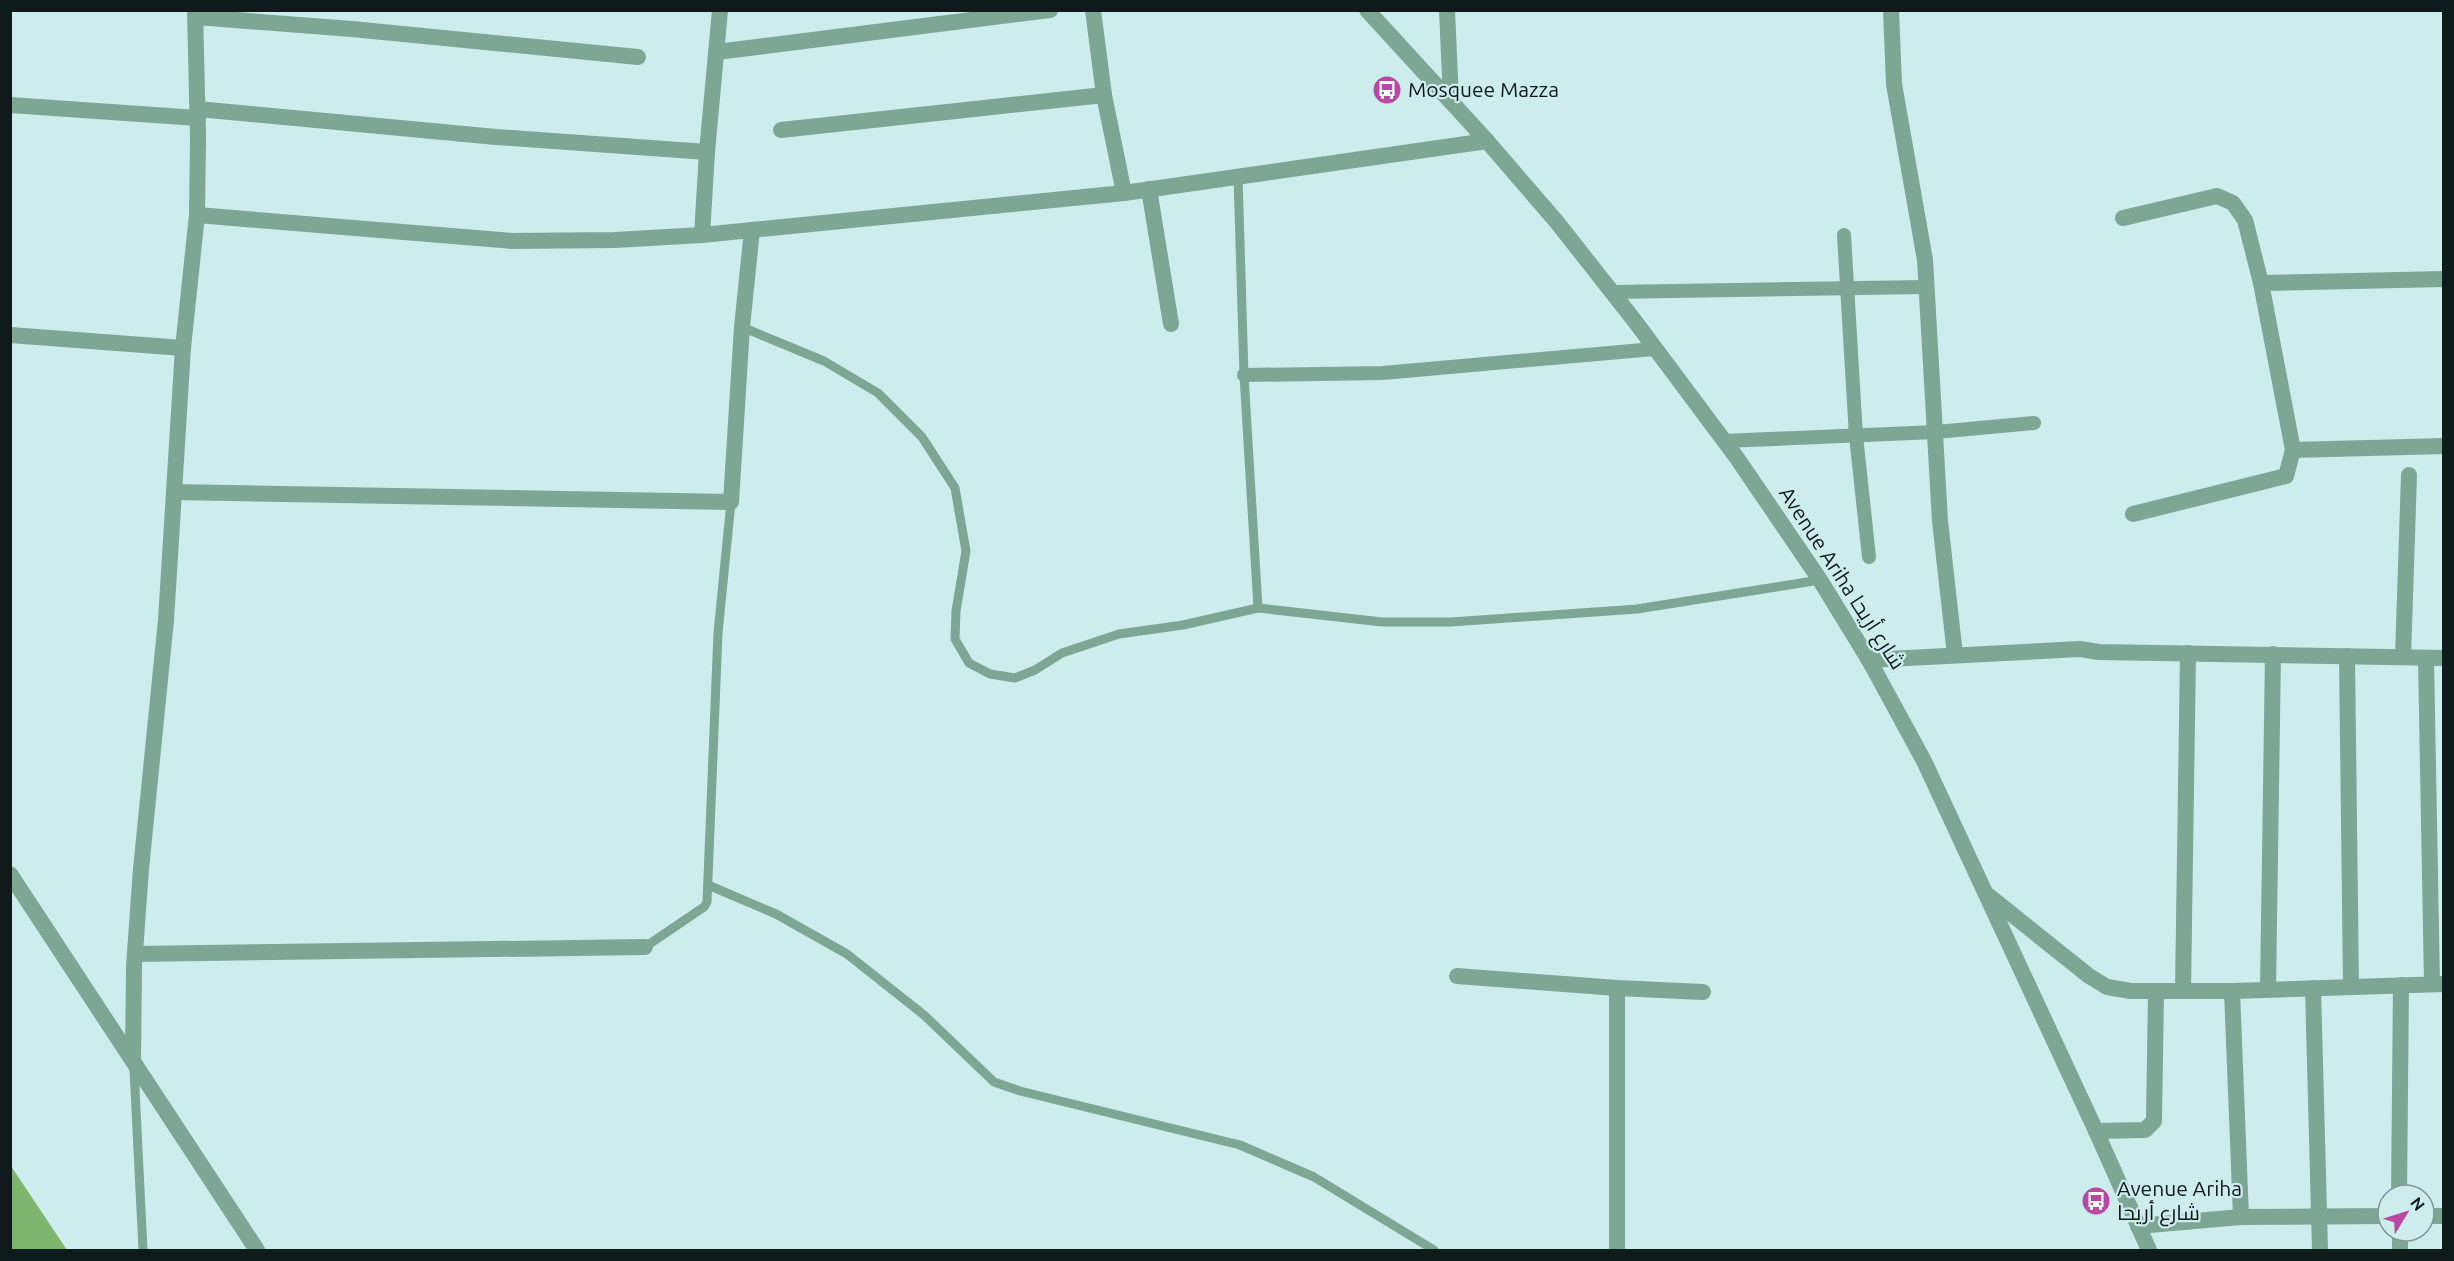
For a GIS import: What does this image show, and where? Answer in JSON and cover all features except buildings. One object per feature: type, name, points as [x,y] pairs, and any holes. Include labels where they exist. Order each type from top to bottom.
[{"type":"street","points":[[702,235],[720,10]]},
{"type":"street","points":[[717,52],[1050,10]]},
{"type":"street","points":[[1093,10],[1104,95],[1124,193]]},
{"type":"street","name":"Avenue Ariha شارع أريحا","points":[[1367,10],[1487,141],[1556,221],[1724,441],[1820,580],[1869,660],[1924,761],[2096,1131],[2149,1251]]},
{"type":"street","points":[[1447,10],[1451,101]]},
{"type":"street","points":[[1891,10],[1894,84],[1924,260],[1940,521],[1955,655]]},
{"type":"street","points":[[133,1061],[135,954],[152,747],[166,620],[183,348],[197,215],[198,113],[195,14],[638,57]]},
{"type":"street","points":[[781,130],[1104,95]]},
{"type":"street","points":[[10,105],[198,113],[707,152]]},
{"type":"street","points":[[197,215],[512,241],[615,240],[702,235],[1124,193],[1487,141]]},
{"type":"street","points":[[1149,189],[1171,324]]},
{"type":"street","points":[[2123,218],[2217,196],[2234,203],[2245,220],[2261,283],[2293,450],[2286,476],[2133,514]]},
{"type":"street","points":[[174,492],[731,502],[742,327],[752,230]]},
{"type":"street","points":[[1844,235],[1856,436],[1869,556]]},
{"type":"street","points":[[2261,283],[2444,279]]},
{"type":"street","points":[[1612,292],[1926,287]]},
{"type":"street","points":[[10,334],[183,348]]},
{"type":"street","points":[[1244,375],[1383,373],[1654,349]]},
{"type":"street","points":[[1724,441],[1936,432],[2034,423]]},
{"type":"street","points":[[2293,450],[2444,446]]},
{"type":"street","points":[[2403,657],[2409,475]]},
{"type":"street","points":[[1869,660],[2080,649],[2099,652],[2444,658]]},
{"type":"street","points":[[2183,991],[2188,653]]},
{"type":"street","points":[[2268,989],[2273,654]]},
{"type":"street","points":[[2347,656],[2352,987]]},
{"type":"street","points":[[1986,893],[2089,976],[2107,987],[2130,991],[2232,991],[2438,984],[2426,658]]},
{"type":"street","points":[[10,874],[257,1251]]},
{"type":"street","points":[[135,954],[645,947]]},
{"type":"street","points":[[1457,976],[1703,992]]},
{"type":"street","points":[[2399,1183],[2401,986]]},
{"type":"street","points":[[1617,988],[1617,1251]]},
{"type":"street","points":[[2313,988],[2321,1217],[2320,1251]]},
{"type":"street","points":[[2096,1131],[2145,1130],[2154,1121],[2156,991]]},
{"type":"street","points":[[2232,991],[2241,1217]]},
{"type":"street","points":[[2138,1226],[2241,1217],[2376,1216]]},
{"type":"lane","points":[[1238,177],[1244,375],[1258,608]]},
{"type":"lane","points":[[742,327],[824,361],[878,393],[922,437],[955,488],[966,551],[956,611],[955,639],[969,663],[990,674],[1015,678],[1035,670],[1062,653],[1119,634],[1183,625],[1258,608],[1382,622],[1451,622],[1637,609],[1820,580]]},
{"type":"lane","points":[[645,947],[704,907],[707,902],[718,633],[731,502]]},
{"type":"lane","points":[[708,885],[776,914],[847,954],[924,1015],[994,1082],[1020,1091],[1240,1145],[1314,1178],[1434,1251]]},
{"type":"lane","points":[[133,1061],[142,1251]]},
{"type":"green space","points":[[11,1166],[67,1250],[11,1250]]},
{"type":"place","name":"Mosquee Mazza","points":[[1387,90]]},
{"type":"place","name":"Avenue Ariha شارع أريحا","points":[[2096,1201]]}]
